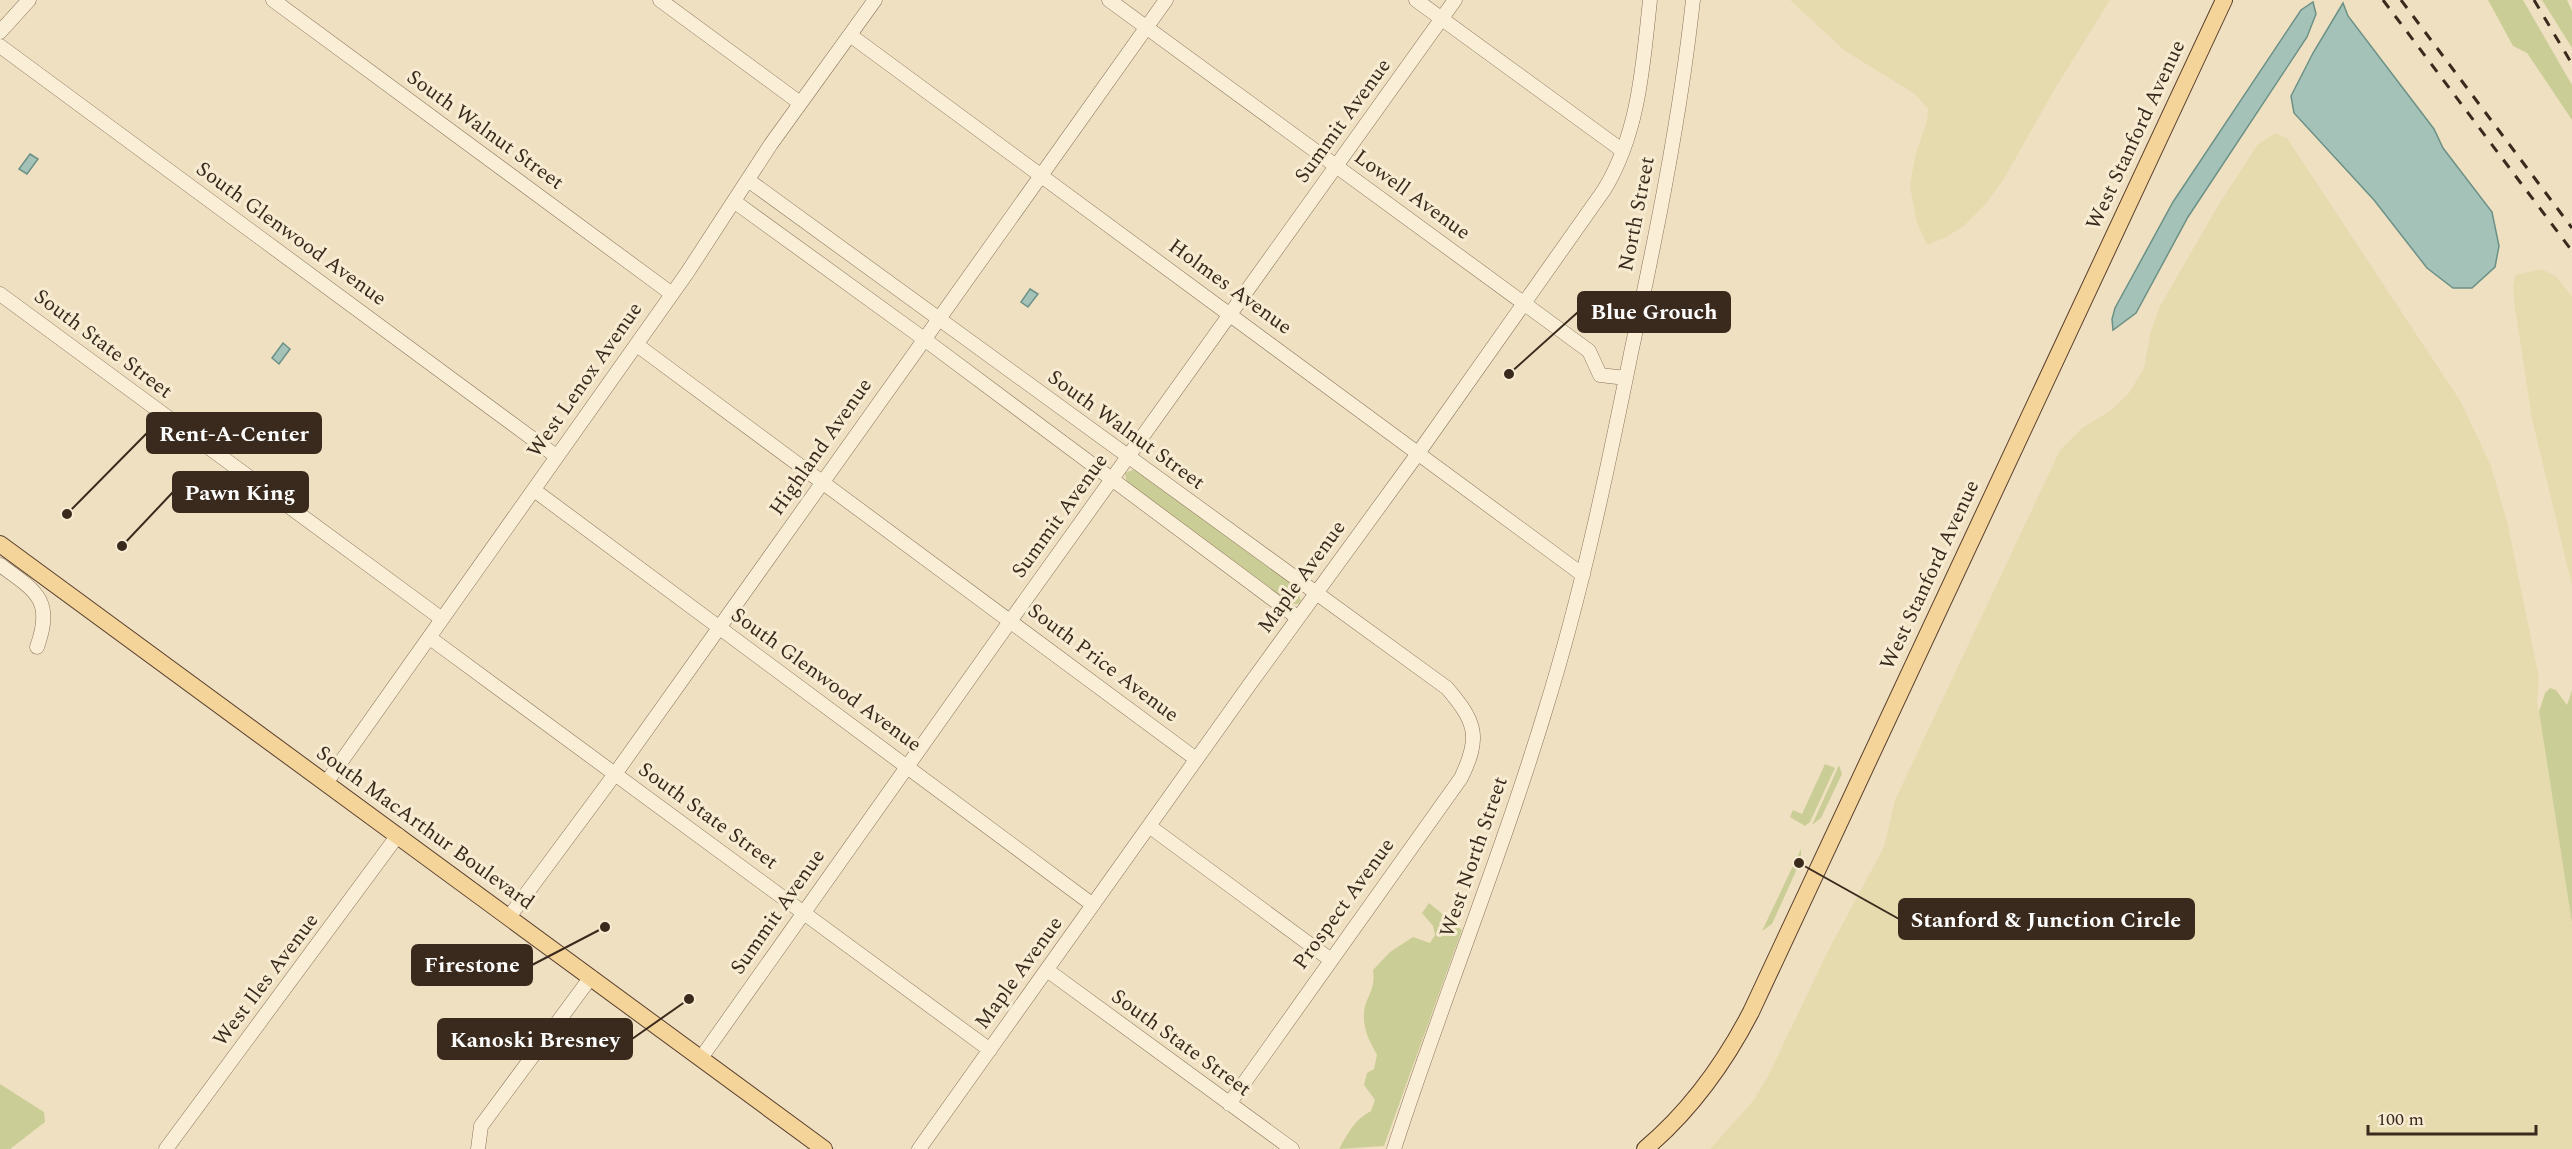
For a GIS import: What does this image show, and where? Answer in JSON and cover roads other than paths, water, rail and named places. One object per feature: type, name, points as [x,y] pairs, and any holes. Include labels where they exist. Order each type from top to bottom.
[{"type":"main road","name":"West Stanford Avenue","points":[[1645,1149],[1668,1128],[1705,1086],[1732,1046],[1751,1012],[2223,0]]},
{"type":"main road","name":"South MacArthur Boulevard","points":[[0,544],[824,1149]]},
{"type":"street","points":[[0,32],[29,0]]},
{"type":"street","name":"South Walnut Street","points":[[273,0],[672,294]]},
{"type":"street","points":[[660,0],[796,100]]},
{"type":"street","name":"West Lenox Avenue","points":[[327,783],[556,456],[637,345],[735,202],[796,100],[850,35],[875,0]]},
{"type":"street","name":"Lowell Avenue","points":[[1108,0],[1589,351],[1600,375],[1626,378]]},
{"type":"street","name":"Highland Avenue","points":[[509,917],[615,774],[1166,0]]},
{"type":"street","points":[[1416,0],[1623,151]]},
{"type":"street","name":"Summit Avenue","points":[[701,1058],[1455,0]]},
{"type":"street","name":"Maple Avenue","points":[[919,1149],[1196,759],[1419,453],[1604,190],[1623,151],[1636,101],[1650,0]]},
{"type":"street","name":"North Street","points":[[1583,575],[1665,183],[1693,0]]},
{"type":"street","name":"Holmes Avenue","points":[[850,35],[1583,575]]},
{"type":"street","name":"South Glenwood Avenue","points":[[0,46],[556,456]]},
{"type":"street","name":"South Walnut Street","points":[[748,180],[1447,688],[1471,722]]},
{"type":"street","points":[[735,202],[924,339],[1298,618]]},
{"type":"street","name":"South State Street","points":[[0,294],[442,620]]},
{"type":"street","name":"South Price Avenue","points":[[637,345],[1196,759]]},
{"type":"street","name":"South Glenwood Avenue","points":[[534,490],[1093,905]]},
{"type":"street","points":[[0,565],[30,588],[40,599],[44,618],[36,647]]},
{"type":"street","name":"West North Street","points":[[1394,1149],[1511,816],[1546,709],[1583,575]]},
{"type":"street","name":"South State Street","points":[[430,638],[990,1050]]},
{"type":"street","name":"Prospect Avenue","points":[[1229,1104],[1461,778],[1475,745],[1471,722]]},
{"type":"street","points":[[1149,826],[1330,960]]},
{"type":"street","name":"West Iles Avenue","points":[[166,1149],[398,835]]},
{"type":"street","name":"South State Street","points":[[1047,970],[1292,1149]]},
{"type":"street","points":[[478,1149],[481,1126],[591,977]]},
{"type":"water","points":[[2313,2],[2316,14],[2307,37],[2188,217],[2136,313],[2113,330],[2112,319],[2115,308],[2173,202],[2301,10]]},
{"type":"water","points":[[2343,3],[2348,16],[2434,129],[2443,148],[2492,212],[2499,246],[2495,267],[2472,288],[2453,288],[2427,268],[2374,200],[2294,113],[2291,96]]},
{"type":"water","points":[[30,154],[38,159],[27,174],[19,169]]},
{"type":"water","points":[[1030,289],[1038,294],[1028,307],[1021,302]]},
{"type":"water","points":[[283,343],[290,349],[279,364],[272,358]]},
{"type":"railway","points":[[2383,0],[2572,251]]},
{"type":"railway","points":[[2401,0],[2572,228]]},
{"type":"railway","points":[[2534,0],[2572,64]]},
{"type":"place","name":"Blue Grouch","points":[[1509,374]]},
{"type":"place","name":"Rent-A-Center","points":[[67,514]]},
{"type":"place","name":"Pawn King","points":[[122,546]]},
{"type":"place","name":"Stanford & Junction Circle","points":[[1799,863]]},
{"type":"place","name":"Firestone","points":[[605,927]]},
{"type":"place","name":"Kanoski Bresney","points":[[689,999]]}]
